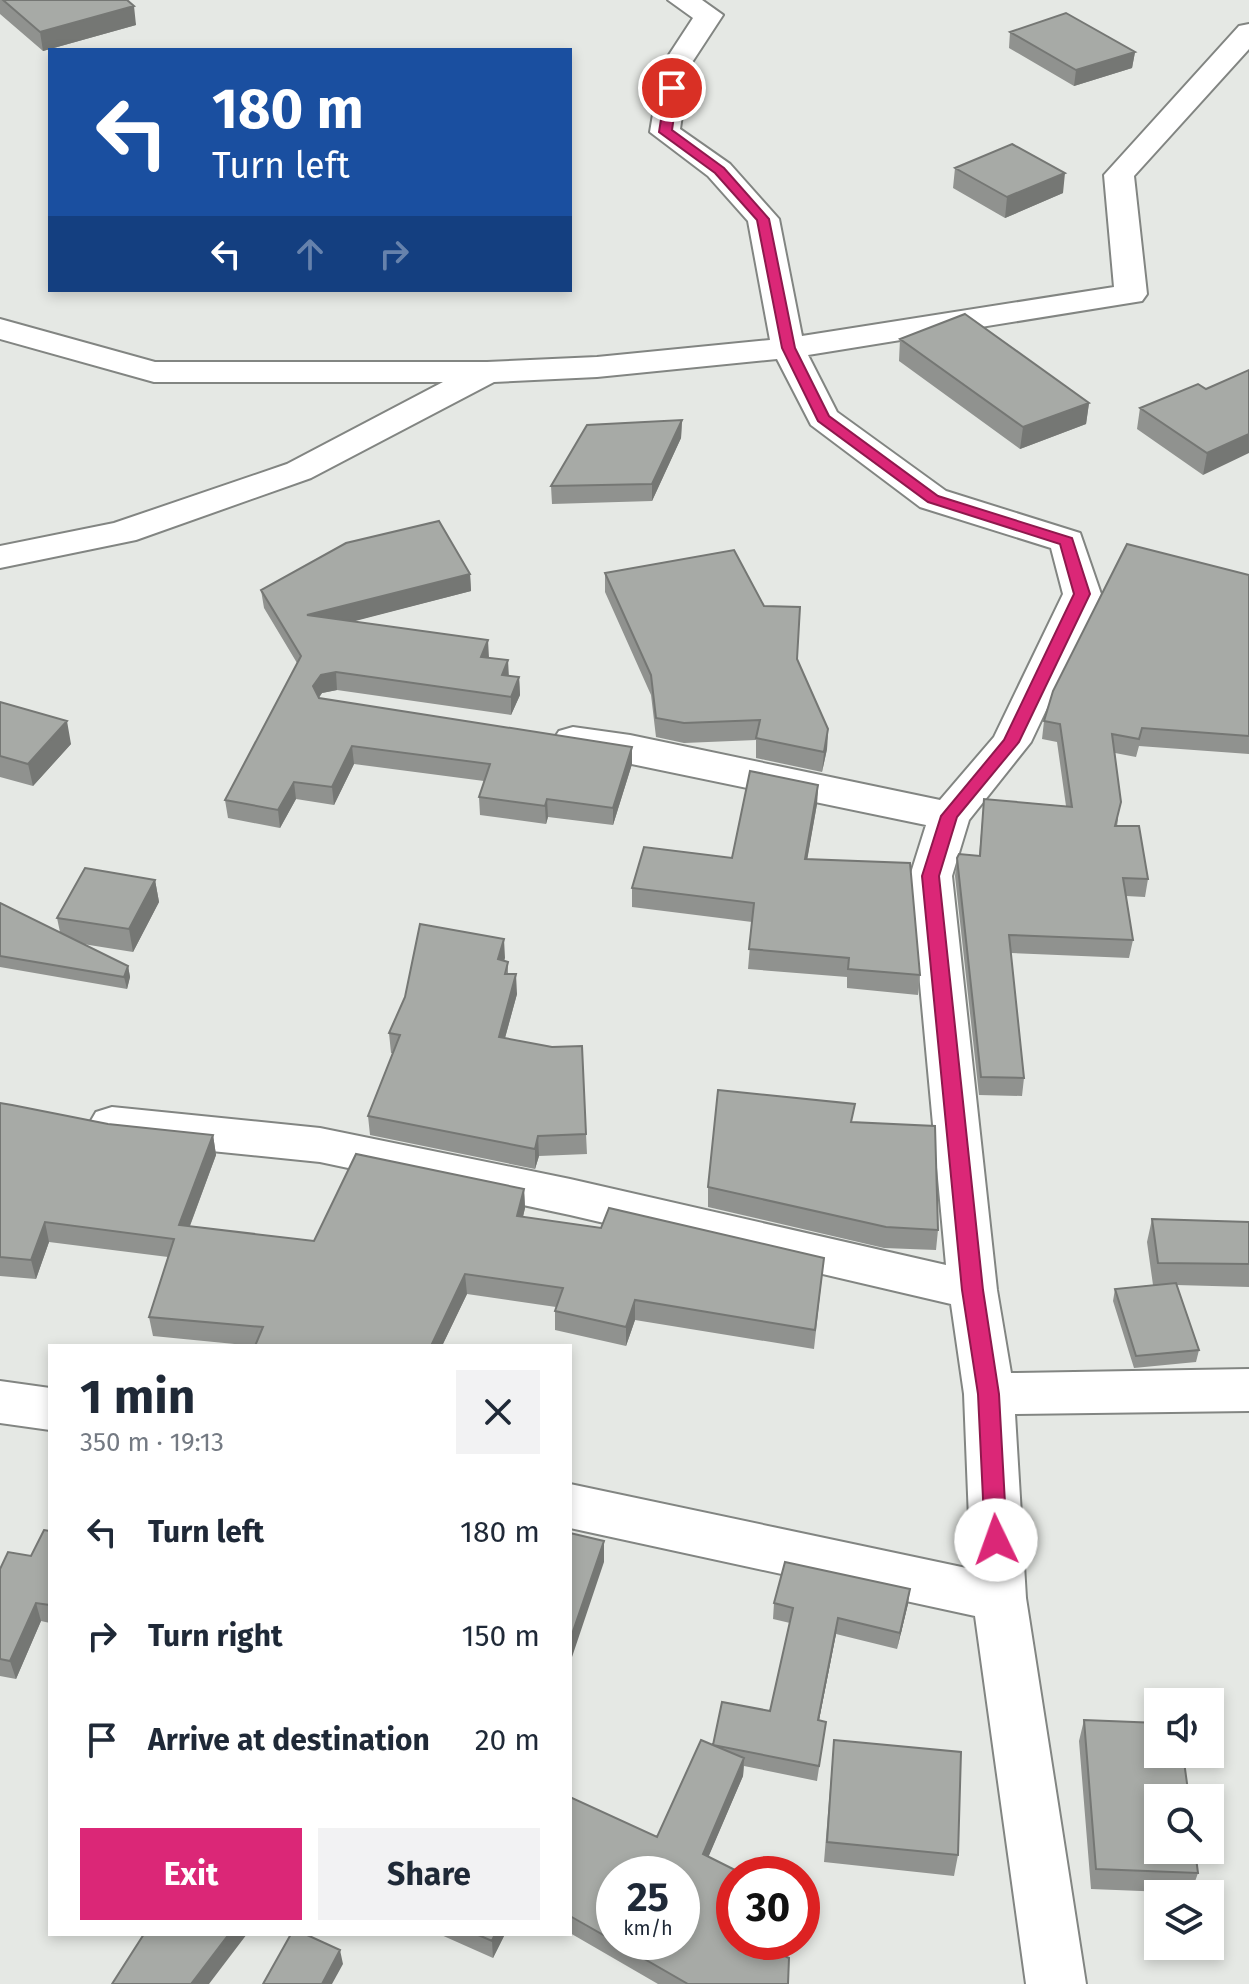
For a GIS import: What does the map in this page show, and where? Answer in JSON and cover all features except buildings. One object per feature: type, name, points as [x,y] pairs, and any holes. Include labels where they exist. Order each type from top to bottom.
[{"type":"street","points":[[682,0],[709,15],[675,67],[665,132],[719,170],[763,219],[788,348],[823,418],[933,499],[1067,541],[1082,594],[1011,742],[949,816],[931,876],[973,1290],[989,1394],[999,1598],[1056,1984]]},
{"type":"street","points":[[0,329],[154,372],[487,372],[597,367],[788,348],[1131,294],[1119,175],[1249,32]]},
{"type":"street","points":[[0,557],[123,532],[299,471],[487,372]]},
{"type":"street","points":[[538,735],[630,748],[949,816]]},
{"type":"street","points":[[112,1124],[320,1145],[570,1197],[973,1290]]},
{"type":"street","points":[[989,1394],[1249,1390]]},
{"type":"street","points":[[0,1402],[48,1409]]},
{"type":"street","points":[[572,1506],[999,1598]]},
{"type":"route","points":[[672,88],[665,132],[719,170],[763,219],[788,348],[823,418],[933,499],[1067,541],[1082,594],[1011,742],[949,816],[931,876],[973,1290],[989,1394],[996,1540]]}]
